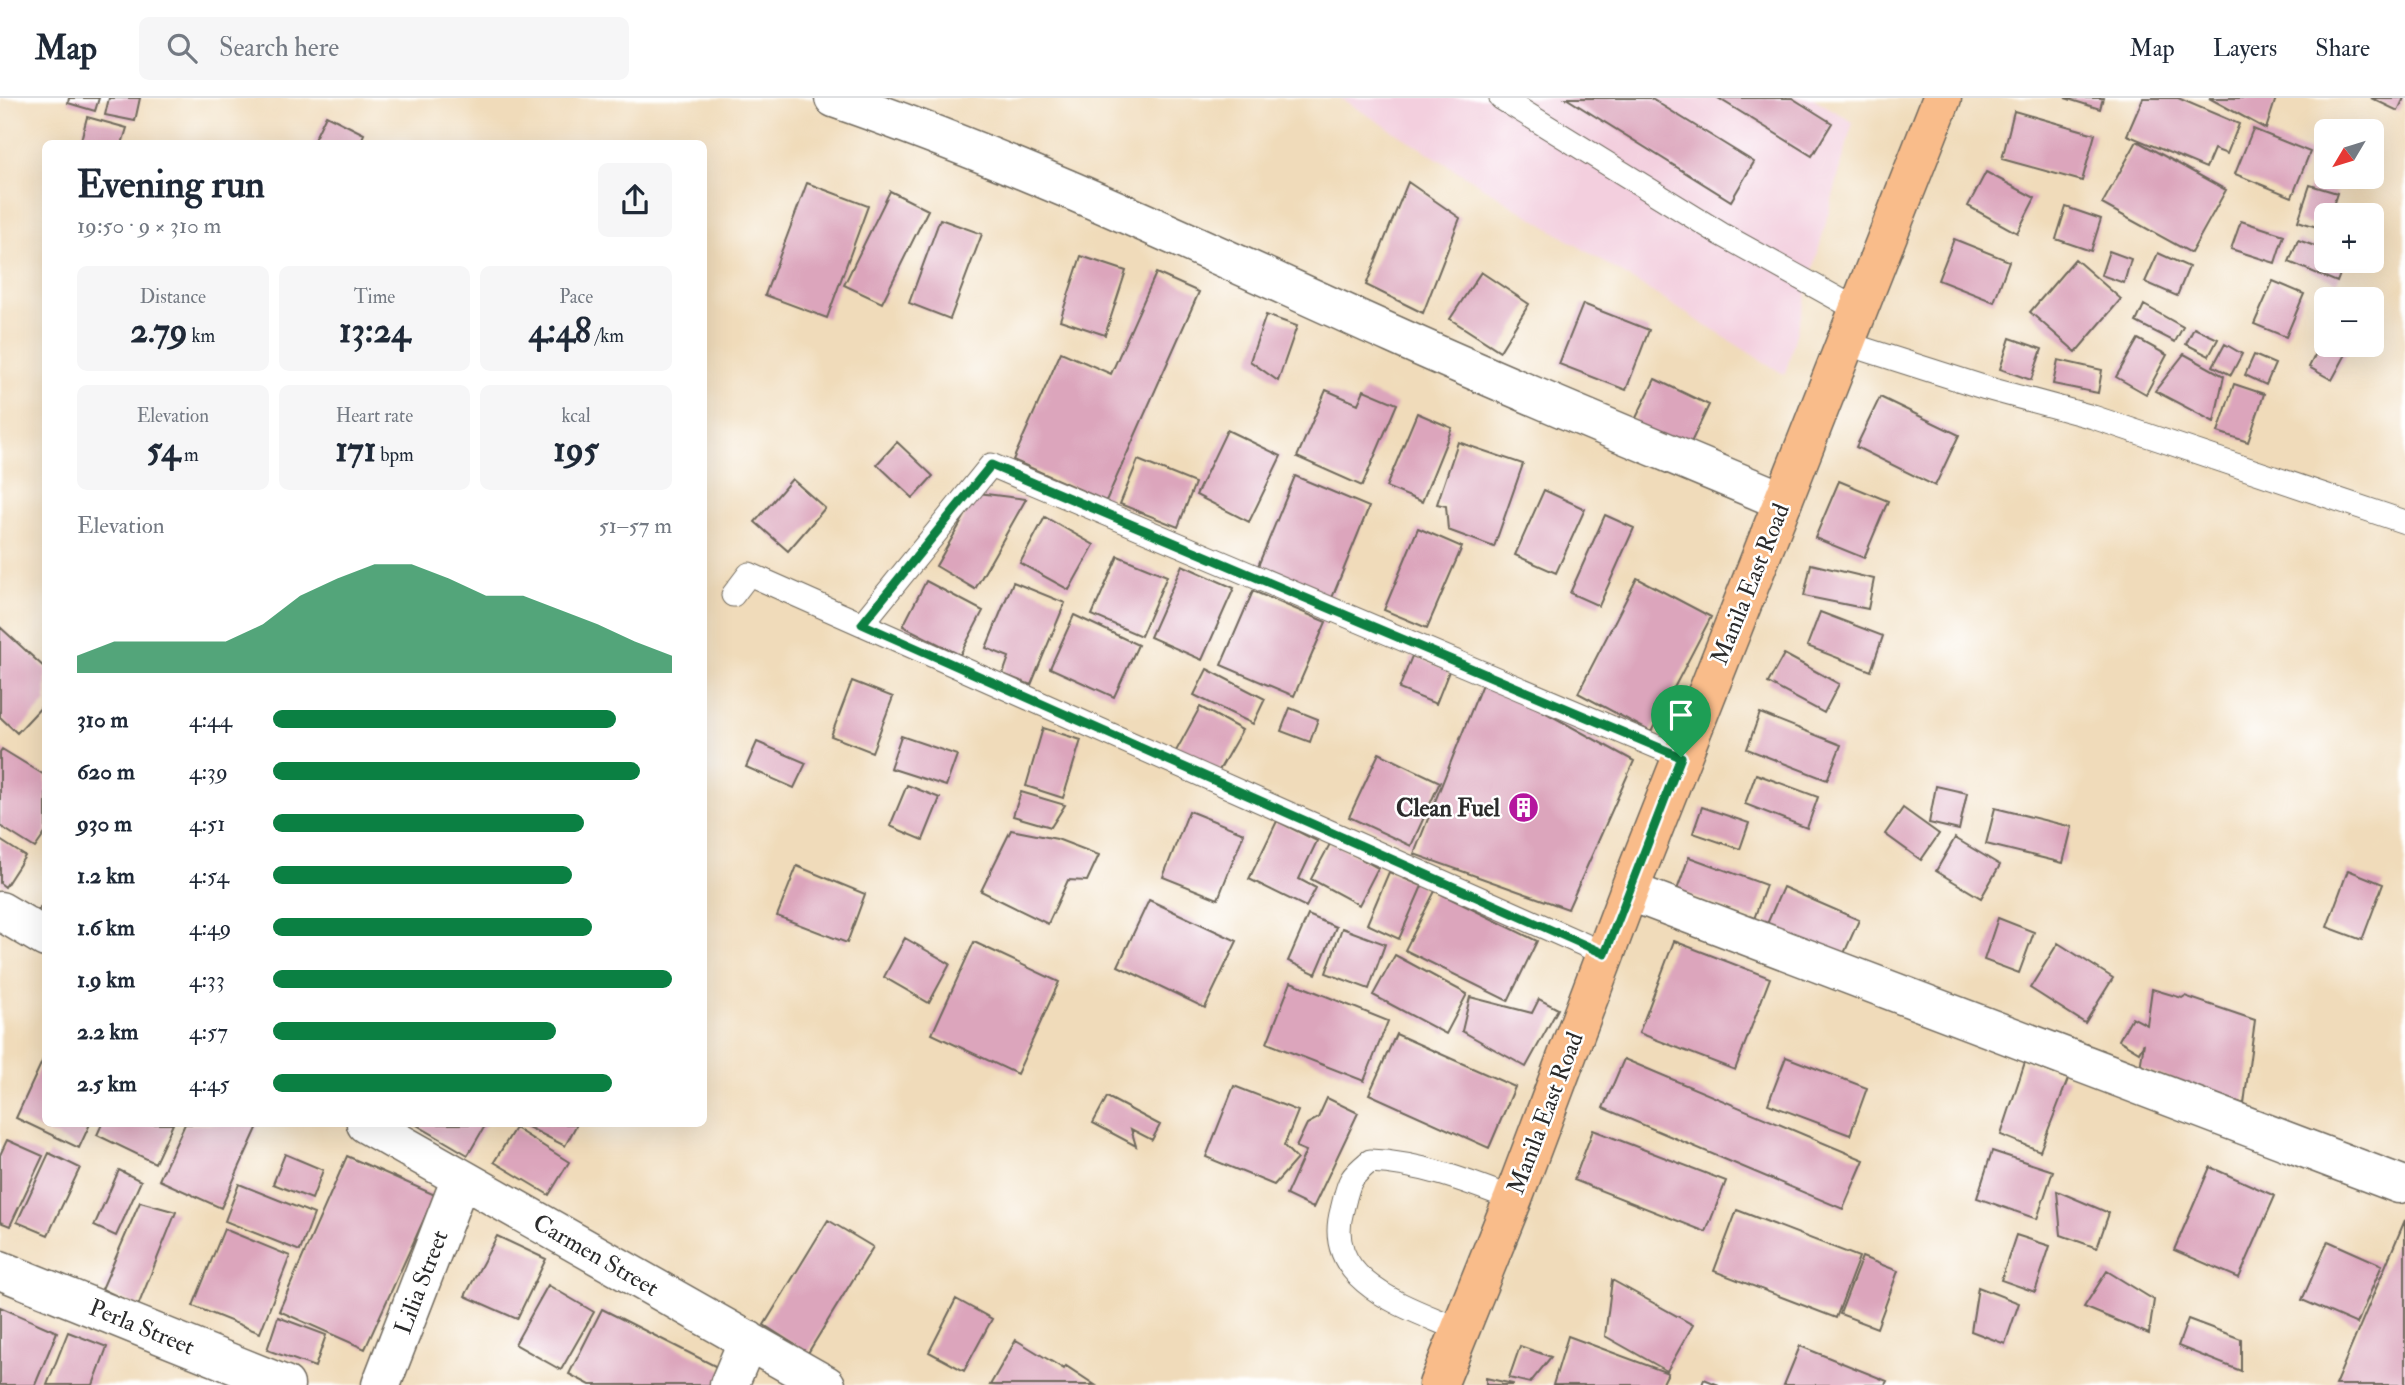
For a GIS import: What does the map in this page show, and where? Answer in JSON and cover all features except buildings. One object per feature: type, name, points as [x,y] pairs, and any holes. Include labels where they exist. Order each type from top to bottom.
[{"type":"main road","name":"Manila East Road","points":[[1438,1385],[1513,1199],[1681,757],[1942,98]]},
{"type":"street","points":[[834,98],[922,128],[1461,365],[1783,501]]},
{"type":"street","points":[[1629,891],[2399,1184]]},
{"type":"street","points":[[0,911],[42,936]]},
{"type":"street","name":"Carmen Street","points":[[371,1127],[826,1385]]},
{"type":"street","name":"Lilia Street","points":[[381,1385],[461,1178]]},
{"type":"street","name":"Perla Street","points":[[0,1270],[285,1385]]},
{"type":"street","points":[[729,1385],[747,1340]]},
{"type":"lane","points":[[1501,98],[1721,234],[1852,327],[1986,388],[2093,416],[2405,522]]},
{"type":"lane","points":[[862,624],[991,465],[1681,757]]},
{"type":"lane","points":[[733,595],[749,573],[1605,954]]},
{"type":"lane","points":[[1460,1330],[1392,1300],[1361,1280],[1344,1258],[1337,1227],[1351,1177],[1370,1161],[1397,1162],[1465,1180],[1513,1199]]},
{"type":"shaded area","points":[[1340,98],[1813,98],[1853,122],[1785,375]]},
{"type":"place","name":"Clean Fuel","points":[[1523,808]]},
{"type":"route","points":[[991,465],[1681,757],[1605,954],[862,624],[991,465]]}]
